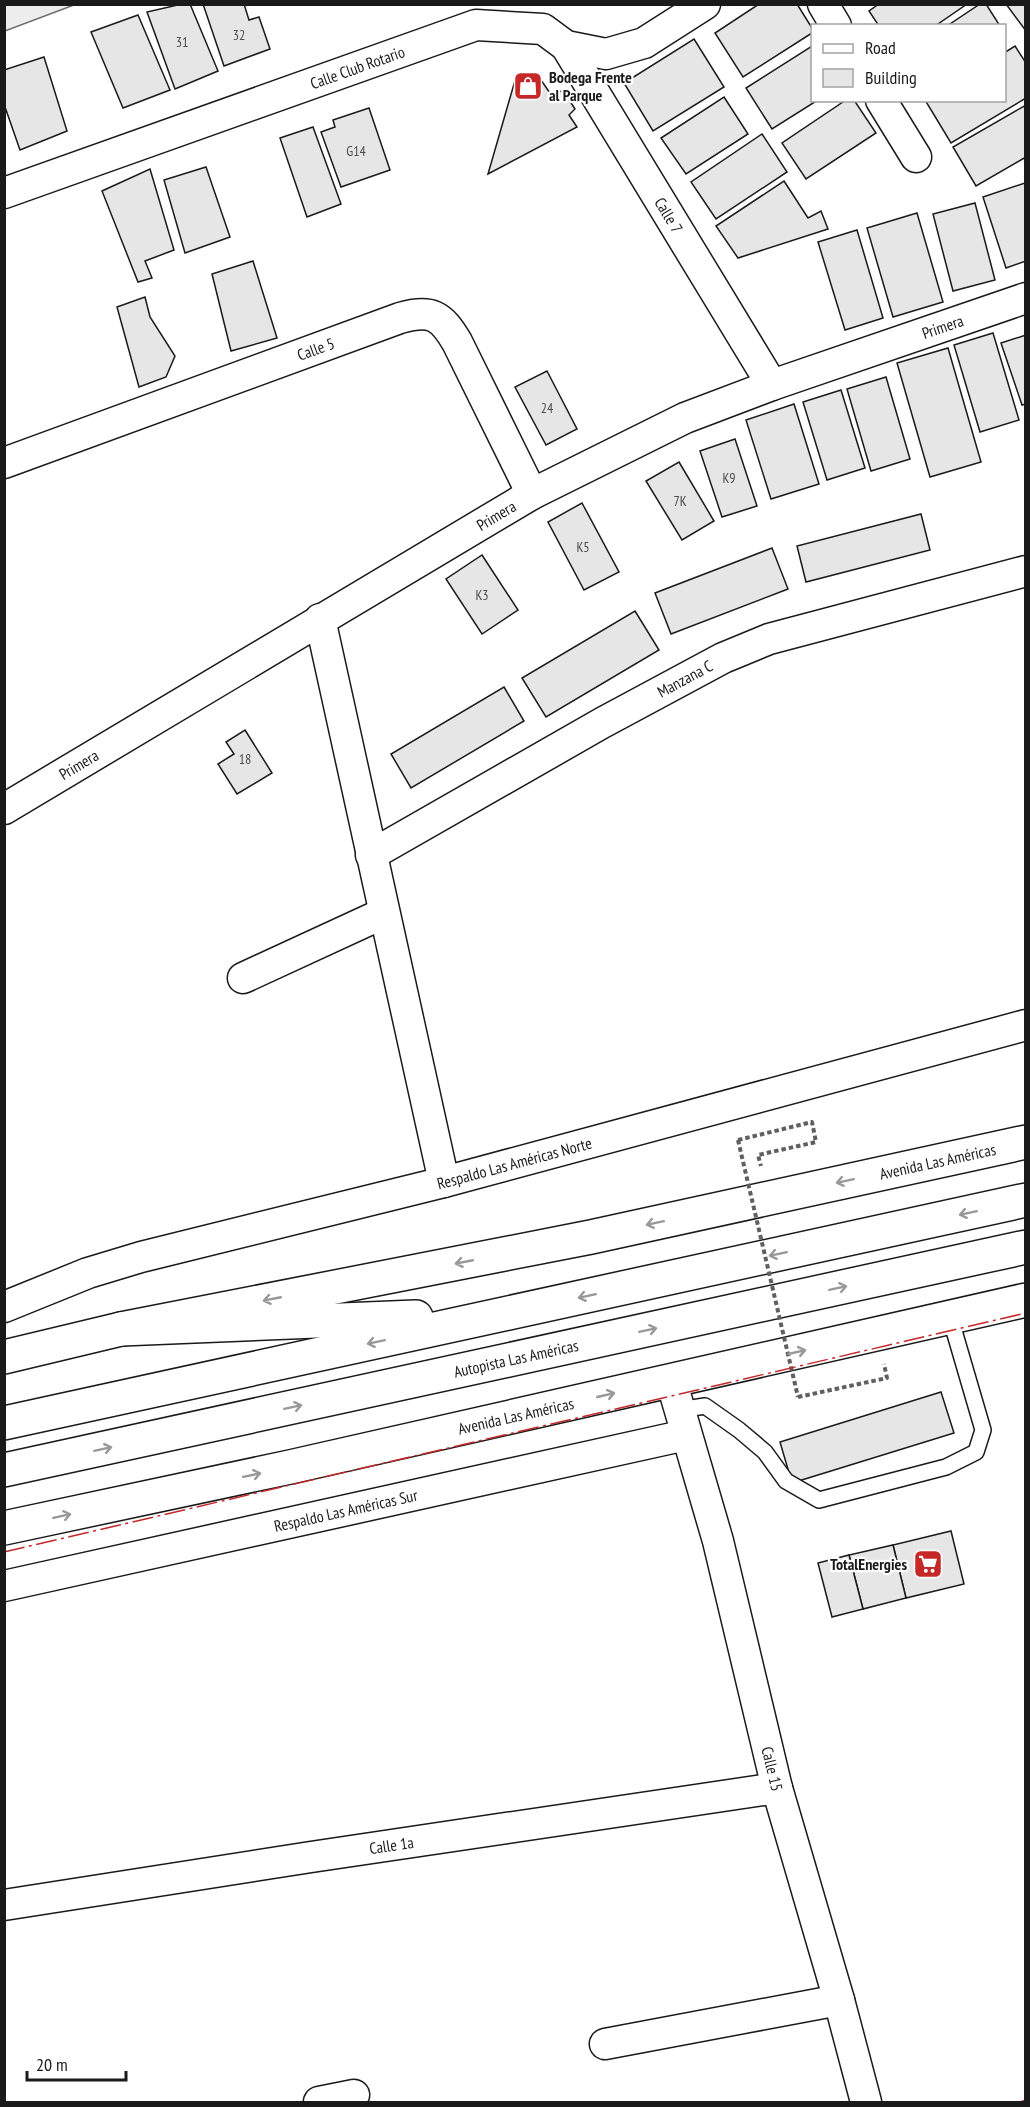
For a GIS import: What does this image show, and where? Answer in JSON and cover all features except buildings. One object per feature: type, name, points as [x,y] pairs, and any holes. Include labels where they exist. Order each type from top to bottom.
[{"type":"main road","name":"Avenida Las Américas","points":[[4,1357],[122,1329],[591,1237],[1026,1142]]},
{"type":"main road","points":[[4,1423],[1026,1200]]},
{"type":"main road","name":"Autopista Las Américas","points":[[4,1470],[1026,1247]]},
{"type":"main road","name":"Avenida Las Américas","points":[[4,1528],[278,1470],[679,1409],[950,1317],[1026,1300]]},
{"type":"main road","points":[[122,1329],[504,1314]]},
{"type":"street","name":"Calle Club Rotario","points":[[4,193],[476,25],[543,29],[566,46],[606,54],[644,43],[705,4]]},
{"type":"street","points":[[823,4],[835,24]]},
{"type":"street","name":"Calle 7","points":[[566,46],[772,385]]},
{"type":"street","points":[[882,102],[916,157]]},
{"type":"street","name":"Primera","points":[[4,809],[532,494],[685,418],[772,385],[1026,298]]},
{"type":"street","name":"Calle 5","points":[[4,462],[399,318],[423,312],[437,317],[449,327],[532,494]]},
{"type":"street","name":"Manzana C","points":[[371,855],[602,723],[743,648],[769,639],[1026,571]]},
{"type":"street","points":[[320,619],[444,1182]]},
{"type":"street","points":[[243,978],[384,913]]},
{"type":"street","name":"Respaldo Las Américas Norte","points":[[4,1307],[88,1273],[141,1257],[444,1182],[1026,1024]]},
{"type":"street","name":"Respaldo Las Américas Sur","points":[[4,1586],[679,1409]]},
{"type":"street","name":"Calle 15","points":[[679,1409],[718,1541],[777,1788],[839,2000],[866,2103]]},
{"type":"street","name":"Calle 1a","points":[[4,1905],[777,1788]]},
{"type":"street","points":[[605,2044],[839,2000]]},
{"type":"street","points":[[319,2103],[354,2095]]},
{"type":"lane","points":[[679,1409],[705,1406],[765,1452],[786,1481],[819,1500],[946,1467],[976,1452],[983,1430],[950,1317]]},
{"type":"path","points":[[758,1155],[816,1142],[812,1122],[738,1140],[798,1397],[886,1378],[884,1362],[873,1364]]},
{"type":"shaded area","points":[[5,4],[74,4],[74,5],[5,31]]},
{"type":"power","points":[[4,1552],[1026,1313]]},
{"type":"power","points":[[1020,2102],[1026,2100]]},
{"type":"place","name":"Bodega Frente al Parque","points":[[528,86]]},
{"type":"place","name":"TotalEnergies","points":[[928,1564]]}]
